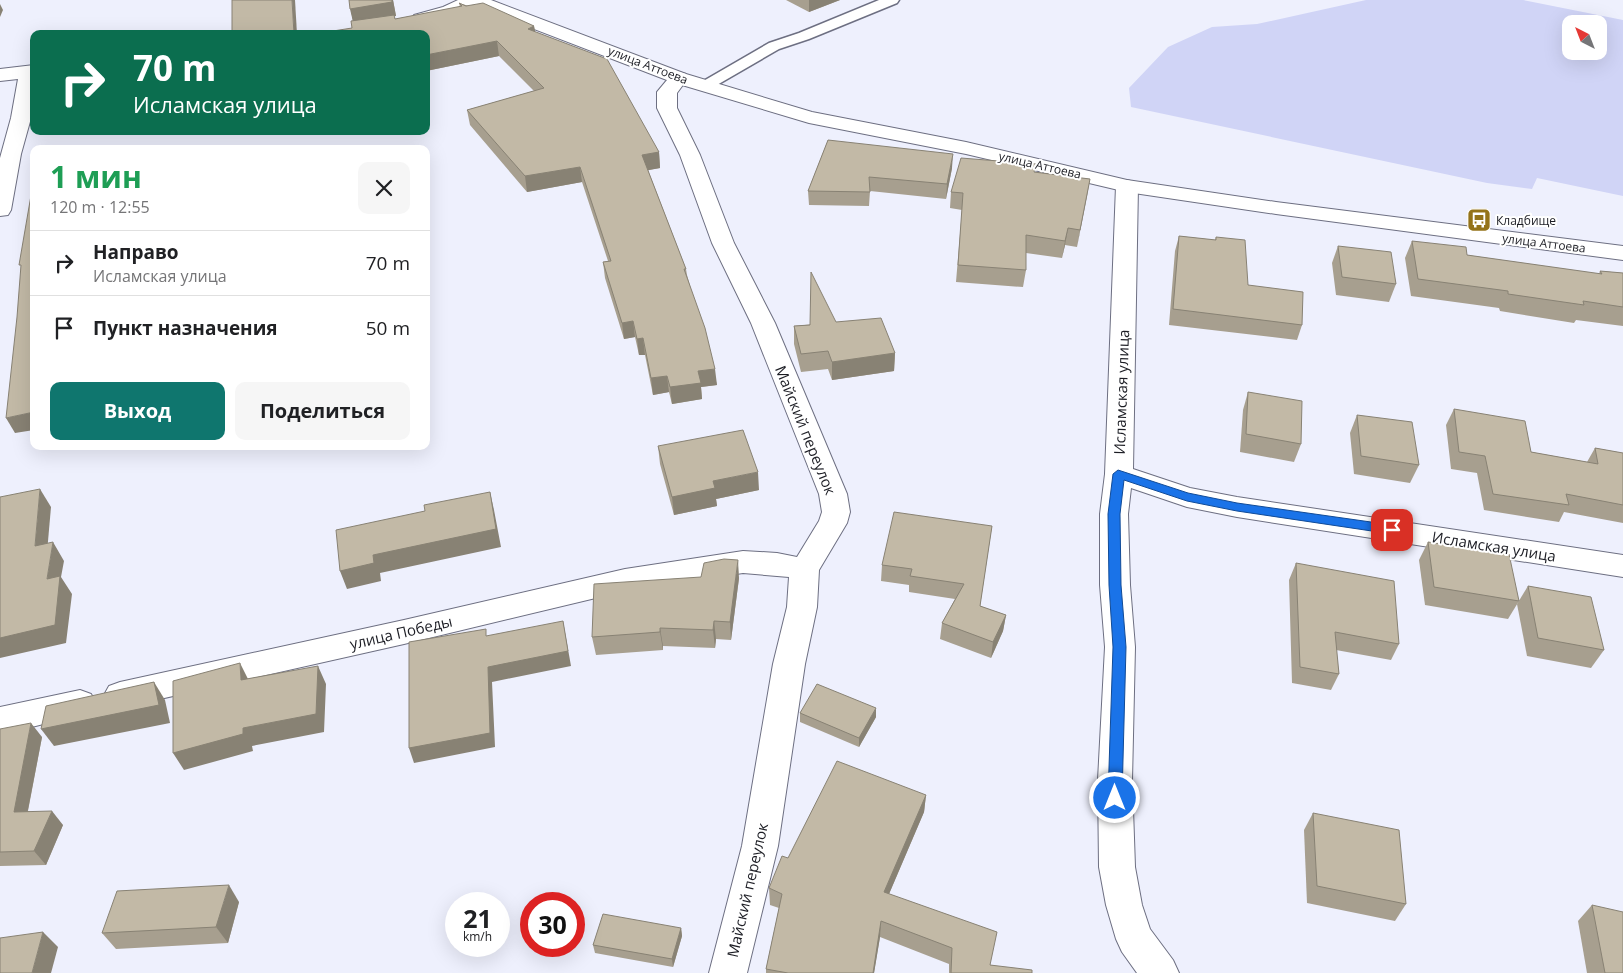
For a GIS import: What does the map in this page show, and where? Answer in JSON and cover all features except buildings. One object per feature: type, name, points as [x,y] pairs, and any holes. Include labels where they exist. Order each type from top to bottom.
[{"type":"street","points":[[400,22],[429,18],[474,0]]},
{"type":"street","name":"улица Аттоева","points":[[474,0],[679,78],[809,117],[966,148],[1127,186],[1276,208],[1623,253]]},
{"type":"street","points":[[0,75],[30,71]]},
{"type":"street","points":[[0,210],[30,76]]},
{"type":"street","name":"Майский переулок","points":[[679,78],[667,92],[667,108],[690,155],[724,243],[763,323],[833,494],[836,512],[833,523],[804,569],[802,607],[789,664],[760,846],[728,973]]},
{"type":"street","name":"Исламская улица","points":[[1127,186],[1118,474],[1187,497],[1237,507],[1623,566]]},
{"type":"street","points":[[1118,474],[1114,514],[1115,585],[1120,647],[1115,780],[1117,866],[1124,905],[1135,939],[1160,973]]},
{"type":"street","name":"улица Победы","points":[[0,721],[404,632],[625,580],[743,562],[777,564],[804,569]]},
{"type":"lane","points":[[705,86],[774,46],[804,36],[892,0]]},
{"type":"shaded area","points":[[1366,0],[1523,0],[1598,15],[1562,15],[1562,60],[1608,60],[1608,17],[1623,20],[1623,196],[1537,178],[1532,189],[1487,183],[1131,107],[1129,88],[1168,47],[1212,27],[1257,24]]},
{"type":"place","name":"Кладбище","points":[[1479,220]]},
{"type":"route","points":[[1115,798],[1120,647],[1115,585],[1114,514],[1118,474],[1187,497],[1237,507],[1392,530]]}]
